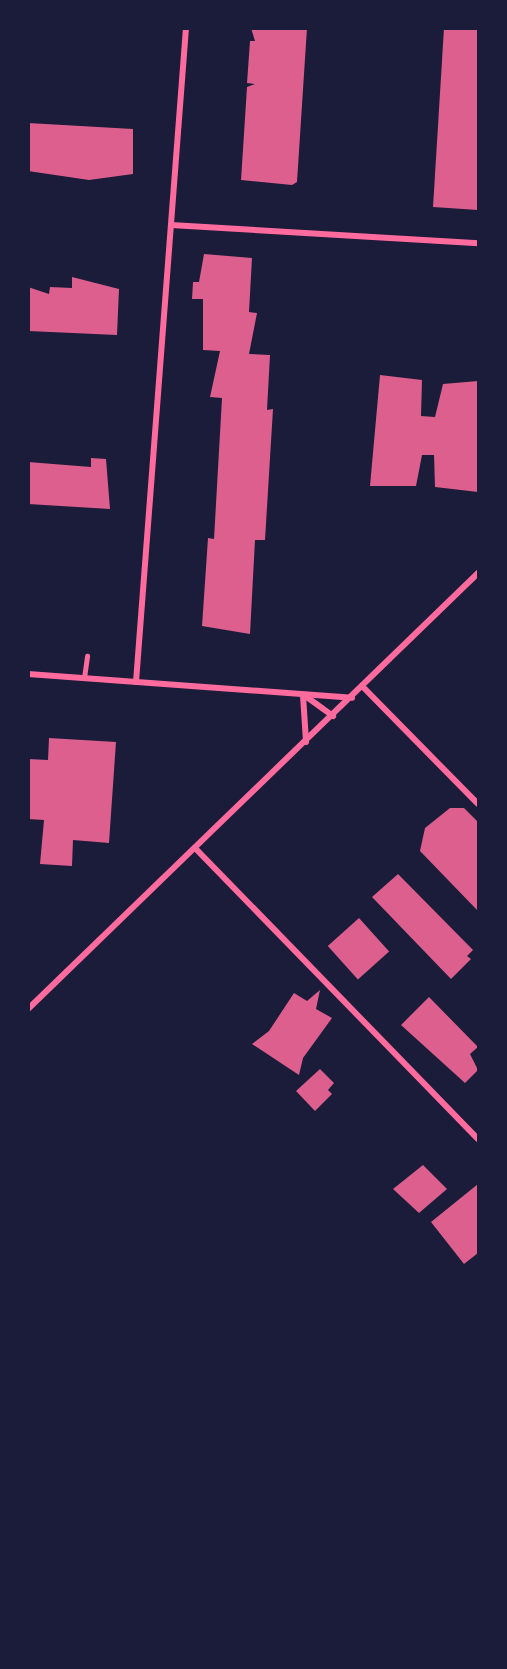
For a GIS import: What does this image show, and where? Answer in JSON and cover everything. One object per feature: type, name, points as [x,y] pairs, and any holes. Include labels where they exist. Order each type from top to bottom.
[{"type":"street","points":[[136,682],[186,28]]},
{"type":"street","points":[[171,225],[478,243]]},
{"type":"street","points":[[28,1009],[352,698],[478,573]]},
{"type":"street","points":[[28,674],[352,698]]},
{"type":"street","points":[[363,687],[478,804]]},
{"type":"street","points":[[303,695],[333,716]]},
{"type":"street","points":[[303,695],[306,742]]},
{"type":"street","points":[[195,848],[478,1139]]},
{"type":"lane","points":[[84,678],[87,656]]},
{"type":"building","points":[[251,28],[307,28],[297,182],[292,185],[241,180],[247,87],[255,84],[247,83],[250,41],[255,41]]},
{"type":"building","points":[[444,28],[478,28],[478,210],[433,207]]},
{"type":"building","points":[[28,123],[133,129],[133,174],[89,180],[28,171]]},
{"type":"building","points":[[204,254],[252,258],[249,312],[257,313],[249,354],[270,355],[267,410],[273,409],[265,540],[255,540],[250,634],[202,626],[208,538],[214,539],[222,398],[210,397],[220,351],[203,350],[203,299],[192,299],[193,282],[199,282]]},
{"type":"building","points":[[72,277],[119,289],[117,335],[28,331],[28,287],[49,294],[50,287],[72,288]]},
{"type":"building","points":[[380,375],[422,380],[421,416],[435,417],[443,384],[478,381],[478,492],[435,487],[434,455],[422,455],[416,486],[370,486]]},
{"type":"building","points":[[91,458],[106,459],[110,509],[28,504],[28,462],[91,467]]},
{"type":"building","points":[[49,738],[116,742],[109,843],[73,840],[72,866],[40,864],[44,820],[28,819],[28,759],[48,760]]},
{"type":"building","points":[[450,808],[464,808],[478,822],[478,911],[420,851],[425,828]]},
{"type":"building","points":[[398,874],[473,950],[467,956],[471,959],[451,979],[372,897]]},
{"type":"building","points":[[359,918],[389,951],[358,980],[328,946]]},
{"type":"building","points":[[320,990],[316,1009],[332,1018],[303,1058],[299,1075],[252,1044],[269,1031],[294,993],[307,1001]]},
{"type":"building","points":[[429,997],[478,1047],[470,1054],[478,1070],[465,1083],[401,1025]]},
{"type":"building","points":[[320,1069],[334,1083],[328,1090],[332,1094],[315,1111],[296,1091]]},
{"type":"building","points":[[423,1165],[447,1189],[419,1213],[393,1189]]},
{"type":"building","points":[[478,1184],[478,1253],[464,1264],[431,1222]]}]
